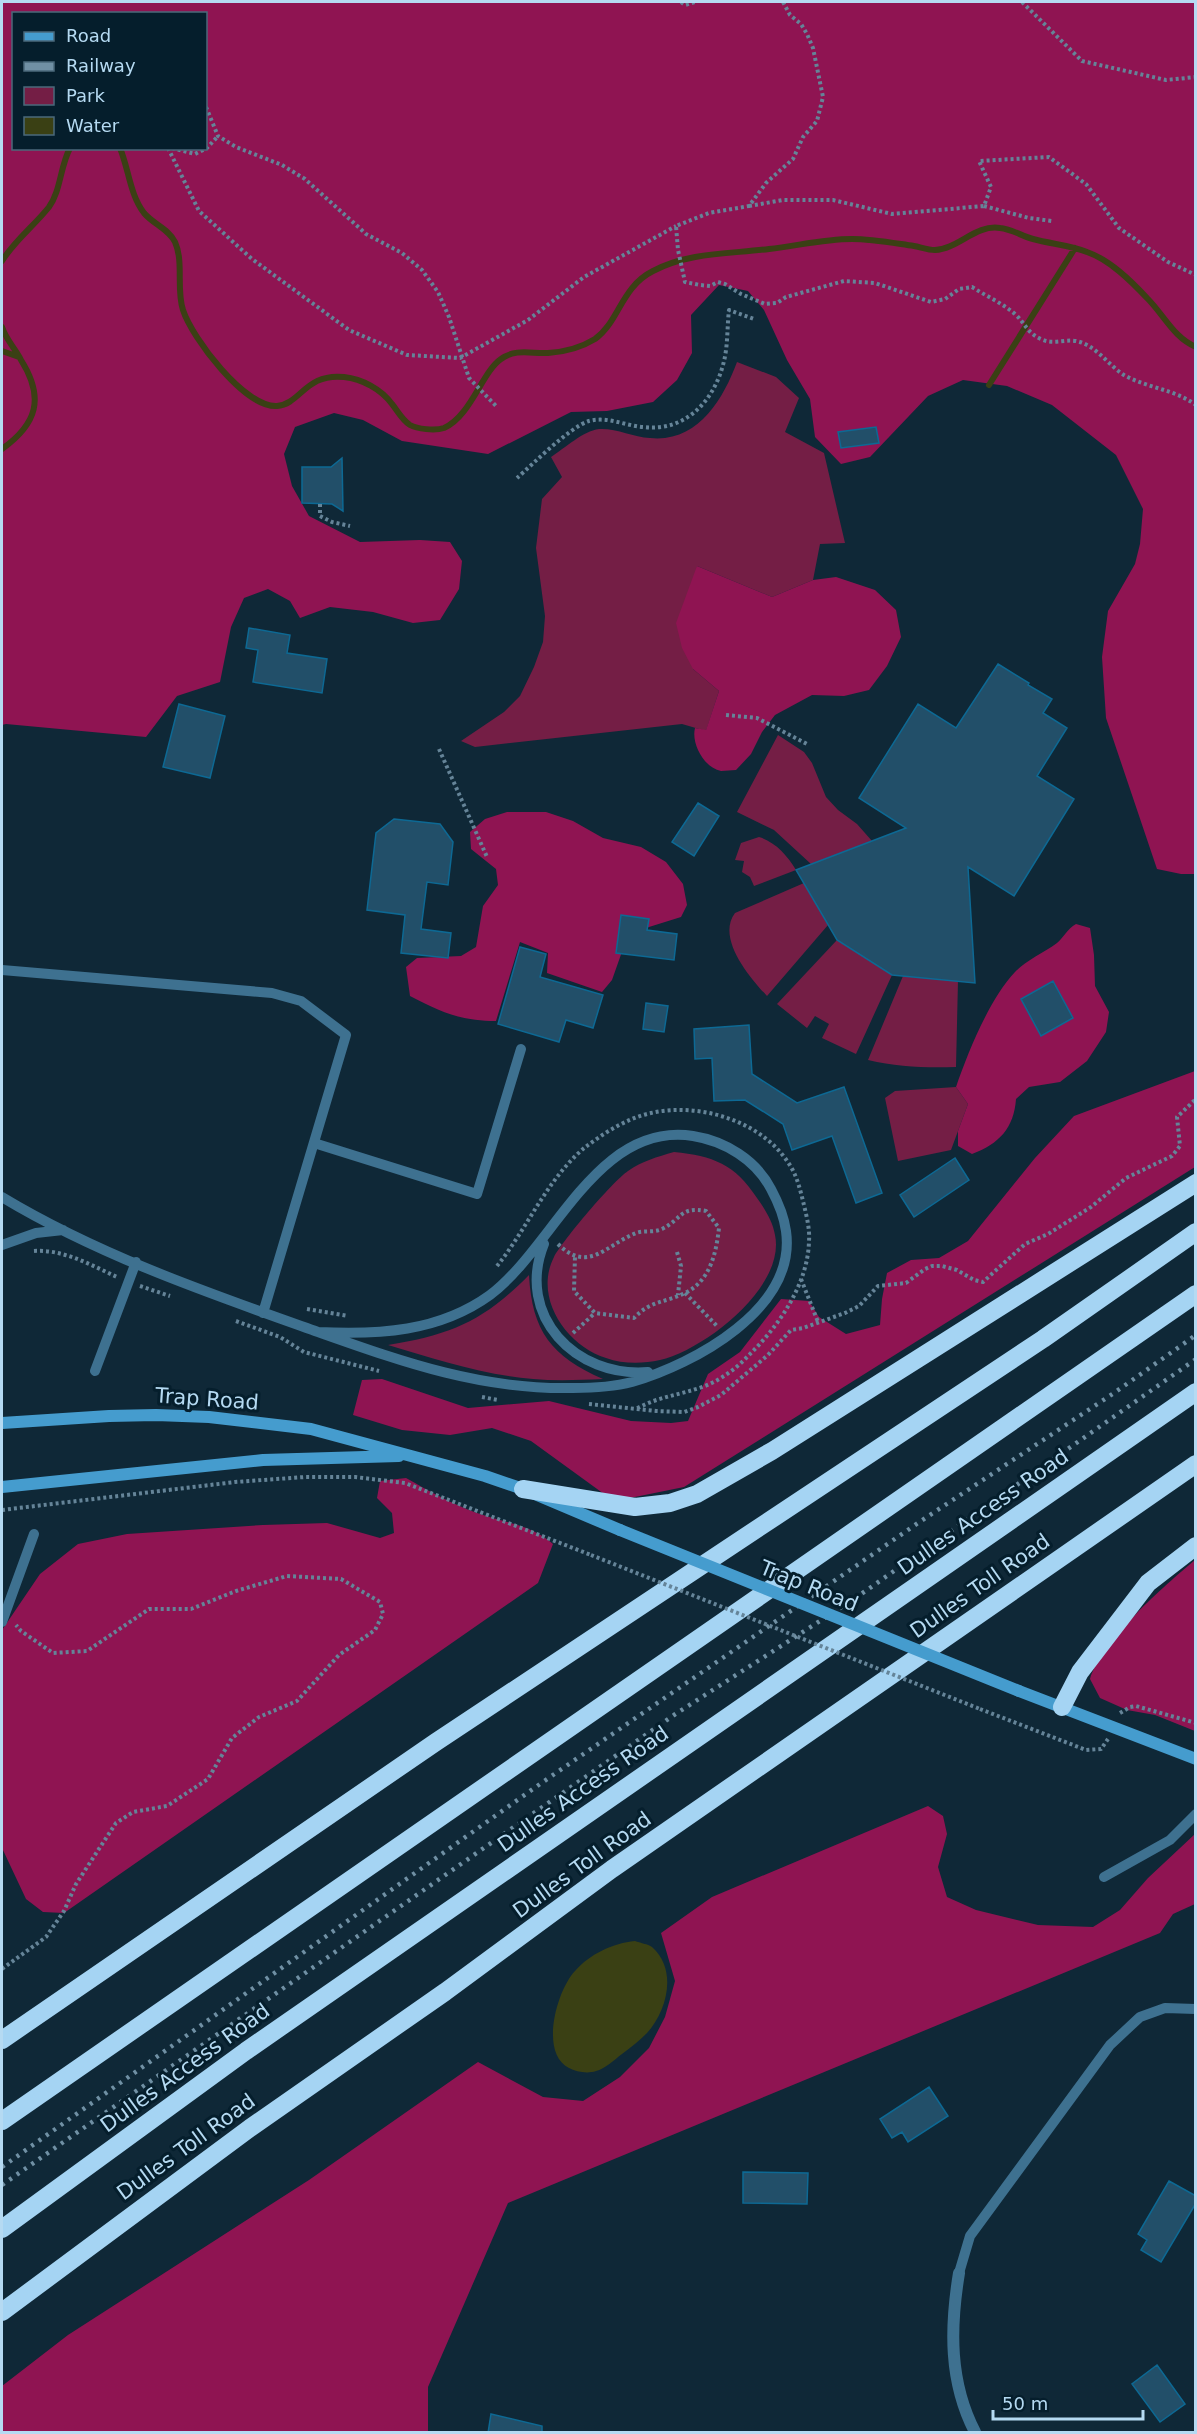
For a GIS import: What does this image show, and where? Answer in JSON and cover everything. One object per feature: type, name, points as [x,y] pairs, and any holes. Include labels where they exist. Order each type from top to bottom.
[{"type":"highway","points":[[523,1489],[635,1507],[670,1503],[697,1494],[772,1451],[1196,1183]]},
{"type":"highway","points":[[2,2040],[435,1742],[1043,1339],[1196,1232]]},
{"type":"highway","points":[[2,2121],[1196,1294]]},
{"type":"highway","name":"Dulles Access Road","points":[[2,2229],[246,2051],[1196,1392]]},
{"type":"highway","name":"Dulles Toll Road","points":[[2,2312],[231,2142],[445,1992],[612,1869],[1196,1464]]},
{"type":"highway","points":[[1062,1707],[1080,1672],[1148,1583],[1196,1546]]},
{"type":"main road","name":"Trap Road","points":[[2,1423],[110,1416],[209,1417],[311,1429],[363,1441],[406,1456],[441,1463],[523,1489],[1019,1691],[1196,1759]]},
{"type":"main road","name":"Trap Road","points":[[2,1487],[263,1460],[406,1456]]},
{"type":"street","points":[[959,2273],[952,2337],[955,2374],[966,2416],[975,2433]]},
{"type":"lane","points":[[2,970],[255,991],[301,1001],[346,1035],[263,1313]]},
{"type":"lane","points":[[314,1143],[477,1194],[521,1049]]},
{"type":"lane","points":[[2,1197],[63,1230],[136,1262],[263,1313],[388,1358],[501,1385],[543,1389],[591,1388],[630,1383],[690,1359],[727,1337],[746,1322],[775,1285],[784,1258],[787,1232],[780,1207],[768,1184],[755,1167],[738,1152],[719,1142],[693,1136],[671,1135],[650,1139],[628,1149],[603,1167],[580,1191],[510,1277],[488,1296],[461,1312],[431,1324],[392,1332],[356,1334],[318,1332]]},
{"type":"lane","points":[[2,1245],[36,1233],[63,1230]]},
{"type":"lane","points":[[549,1231],[539,1262],[538,1292],[543,1314],[552,1331],[579,1357],[603,1368],[630,1374],[660,1371]]},
{"type":"lane","points":[[95,1371],[136,1262]]},
{"type":"lane","points":[[4,1616],[34,1534]]},
{"type":"lane","points":[[1104,1877],[1170,1840],[1196,1814]]},
{"type":"lane","points":[[959,2273],[970,2236],[1110,2045],[1140,2017],[1165,2008],[1196,2009]]},
{"type":"path","points":[[681,2],[685,5],[695,2]]},
{"type":"path","points":[[749,206],[766,183],[793,159],[803,137],[817,121],[823,96],[813,48],[801,24],[790,15],[783,2]]},
{"type":"path","points":[[1022,2],[1082,61],[1166,80],[1196,77]]},
{"type":"path","points":[[207,109],[218,136],[236,147],[282,165],[305,178],[366,234],[402,253],[422,270],[438,292],[449,317],[460,358],[469,378],[496,406]]},
{"type":"path","points":[[207,148],[218,136]]},
{"type":"path","points":[[171,150],[199,211],[252,259],[348,330],[407,355],[460,358],[528,320],[584,277],[676,226],[709,213],[783,200],[833,200],[892,214],[984,206],[1029,218],[1052,220]]},
{"type":"path","points":[[178,150],[195,154],[203,150]]},
{"type":"path","points":[[984,206],[992,187],[978,161],[1049,157],[1086,184],[1119,228],[1168,262],[1196,275]]},
{"type":"path","points":[[676,226],[678,250],[685,282],[710,286],[718,282],[765,304],[777,303],[786,297],[844,281],[875,283],[931,302],[945,299],[959,289],[972,287],[1016,315],[1028,332],[1038,338],[1051,343],[1077,341],[1097,350],[1103,359],[1126,376],[1185,397],[1196,405]]},
{"type":"path","points":[[517,478],[572,431],[586,422],[610,420],[662,429],[677,425],[694,413],[708,397],[717,380],[724,360],[729,310],[754,319]]},
{"type":"path","points":[[320,504],[320,516],[332,522],[350,526]]},
{"type":"path","points":[[726,715],[757,718],[809,745]]},
{"type":"path","points":[[439,749],[487,857]]},
{"type":"path","points":[[490,1272],[516,1242],[532,1214],[567,1164],[584,1149],[627,1121],[649,1113]]},
{"type":"path","points":[[549,1231],[560,1246],[575,1256],[592,1258],[639,1232],[655,1234],[684,1211],[694,1209],[706,1211],[719,1228],[716,1249],[704,1277],[685,1293],[644,1307],[634,1318],[595,1313],[574,1291],[575,1256]]},
{"type":"path","points":[[30,1251],[48,1250],[64,1255],[127,1282]]},
{"type":"path","points":[[677,1252],[681,1266],[678,1295]]},
{"type":"path","points":[[801,1279],[818,1322]]},
{"type":"path","points":[[685,1293],[691,1296],[727,1337]]},
{"type":"path","points":[[307,1309],[359,1317]]},
{"type":"path","points":[[562,1343],[595,1313]]},
{"type":"path","points":[[2,1510],[235,1482],[305,1477],[356,1477],[405,1483],[980,1709]]},
{"type":"path","points":[[2,1969],[46,1937],[64,1911],[76,1884],[116,1823],[133,1812],[167,1806],[208,1779],[232,1738],[260,1717],[297,1701],[339,1655],[375,1630],[383,1614],[380,1602],[341,1579],[287,1576],[236,1591],[191,1609],[149,1609],[87,1651],[53,1653],[4,1616]]},
{"type":"green space","points":[[737,362],[776,377],[799,398],[785,432],[824,453],[845,543],[820,544],[813,580],[772,597],[697,566],[693,669],[719,691],[706,731],[682,724],[475,747],[461,741],[504,712],[520,696],[543,642],[545,616],[536,548],[542,499],[562,477],[551,457],[580,436],[593,430],[612,430],[650,438],[667,438],[681,434],[706,416],[716,404]]},
{"type":"green space","points":[[778,735],[804,752],[812,763],[826,797],[838,810],[857,824],[872,841],[811,864],[774,830],[737,812]]},
{"type":"green space","points":[[759,837],[780,850],[796,870],[754,886],[750,877],[742,872],[744,861],[735,860],[741,843]]},
{"type":"green space","points":[[804,883],[828,925],[767,996],[744,968],[732,946],[730,923],[735,913]]},
{"type":"green space","points":[[837,940],[892,975],[856,1054],[822,1038],[829,1024],[815,1016],[807,1028],[777,1004]]},
{"type":"green space","points":[[903,976],[958,981],[956,1067],[912,1067],[868,1060]]},
{"type":"green space","points":[[956,1087],[968,1104],[951,1150],[898,1161],[885,1098],[895,1091]]},
{"type":"green space","points":[[674,1152],[712,1159],[731,1170],[749,1186],[771,1220],[775,1235],[775,1255],[768,1275],[755,1295],[719,1330],[698,1344],[660,1360],[639,1363],[612,1360],[592,1352],[567,1332],[551,1304],[548,1288],[549,1273],[554,1257],[567,1238],[621,1177],[644,1162]]},
{"type":"green space","points":[[529,1275],[535,1312],[548,1339],[570,1361],[603,1379],[550,1380],[496,1374],[388,1345],[430,1336],[465,1324],[497,1304]]},
{"type":"shaded area","points":[[2,2],[1195,2],[1195,874],[1181,874],[1157,869],[1106,718],[1102,657],[1108,611],[1135,564],[1140,544],[1143,509],[1116,455],[1052,405],[1007,386],[963,380],[928,396],[870,457],[841,464],[815,437],[810,399],[787,360],[764,310],[748,291],[719,285],[691,315],[692,353],[677,380],[653,402],[607,411],[571,412],[488,454],[402,441],[363,420],[334,413],[295,427],[284,454],[292,486],[309,516],[360,542],[420,540],[450,542],[462,561],[459,589],[440,620],[413,623],[373,612],[330,607],[300,618],[290,601],[268,589],[244,598],[231,627],[220,682],[177,696],[146,737],[2,725]]},
{"type":"shaded area","points":[[697,566],[772,597],[813,580],[836,577],[875,590],[896,610],[901,637],[887,666],[869,690],[844,696],[812,695],[775,715],[762,732],[751,754],[736,770],[715,769],[700,754],[694,734],[695,728],[706,730],[719,691],[693,669],[682,648],[676,623]]},
{"type":"shaded area","points":[[507,812],[546,812],[573,821],[603,838],[641,847],[666,862],[683,884],[687,905],[681,917],[633,932],[624,946],[612,980],[602,992],[547,973],[548,953],[520,942],[496,1021],[484,1021],[441,1011],[410,996],[406,967],[417,958],[461,956],[476,947],[483,906],[498,885],[496,869],[471,849],[470,832],[485,819]]},
{"type":"shaded area","points":[[1076,924],[1090,928],[1095,986],[1109,1012],[1106,1032],[1087,1061],[1060,1082],[1029,1087],[1016,1099],[1012,1118],[1003,1134],[990,1145],[972,1154],[958,1146],[958,1131],[968,1104],[956,1087],[973,1042],[997,996],[1015,972],[1057,943]]},
{"type":"shaded area","points":[[1195,1071],[1195,1167],[684,1487],[630,1498],[604,1494],[531,1441],[492,1428],[450,1435],[402,1430],[353,1415],[362,1380],[382,1379],[468,1408],[549,1401],[631,1421],[671,1423],[688,1421],[708,1374],[740,1352],[781,1299],[809,1301],[819,1317],[846,1334],[880,1325],[887,1273],[911,1260],[939,1258],[968,1241],[1035,1158],[1074,1116]]},
{"type":"shaded area","points":[[406,1478],[459,1506],[526,1528],[553,1544],[538,1583],[64,1913],[43,1912],[26,1899],[2,1848],[2,1630],[40,1574],[78,1544],[127,1534],[327,1523],[380,1538],[394,1533],[392,1513],[377,1498],[380,1481]]},
{"type":"shaded area","points":[[1195,1560],[1195,1731],[1155,1715],[1127,1710],[1100,1698],[1090,1679],[1107,1648],[1120,1631],[1151,1599]]},
{"type":"shaded area","points":[[928,1806],[943,1816],[947,1834],[938,1867],[947,1897],[976,1910],[1038,1925],[1093,1927],[1120,1910],[1148,1878],[1195,1834],[1195,1904],[1173,1914],[1160,1933],[508,2203],[428,2387],[428,2432],[2,2432],[2,2386],[68,2335],[309,2180],[478,2062],[543,2097],[583,2101],[620,2077],[649,2048],[665,2017],[675,1981],[661,1933],[712,1897]]},
{"type":"water","points":[[635,1941],[652,1947],[660,1956],[665,1967],[667,1990],[660,2014],[644,2036],[603,2068],[586,2072],[569,2068],[560,2060],[553,2036],[557,2006],[568,1980],[581,1965],[595,1955],[610,1947]]},
{"type":"building","points":[[876,427],[879,443],[841,448],[838,432]]},
{"type":"building","points":[[342,458],[343,511],[332,504],[302,503],[302,467],[331,467]]},
{"type":"building","points":[[249,628],[290,635],[287,653],[327,659],[322,693],[253,682],[258,650],[246,648]]},
{"type":"building","points":[[998,664],[1052,699],[1043,713],[1067,728],[1037,776],[1074,799],[1014,896],[968,867],[975,983],[892,975],[837,940],[796,870],[906,828],[859,798],[918,704],[956,728]]},
{"type":"building","points":[[179,704],[225,716],[210,778],[163,767]]},
{"type":"building","points":[[698,803],[719,816],[694,856],[672,842]]},
{"type":"building","points":[[394,819],[440,824],[453,842],[448,885],[427,882],[421,929],[451,933],[448,958],[401,953],[405,915],[367,910],[376,833]]},
{"type":"building","points":[[621,915],[649,919],[647,930],[677,934],[674,960],[616,953]]},
{"type":"building","points":[[520,947],[546,954],[540,977],[603,995],[593,1028],[566,1020],[559,1042],[498,1024]]},
{"type":"building","points":[[1053,981],[1073,1018],[1041,1036],[1021,999]]},
{"type":"building","points":[[646,1003],[668,1006],[664,1032],[643,1029]]},
{"type":"building","points":[[749,1025],[752,1074],[797,1103],[844,1087],[882,1193],[856,1203],[832,1136],[792,1150],[783,1124],[745,1100],[714,1101],[712,1058],[695,1059],[694,1029]]},
{"type":"building","points":[[955,1158],[969,1180],[914,1217],[900,1195]]},
{"type":"building","points":[[929,2087],[948,2116],[908,2142],[902,2132],[892,2138],[880,2119]]},
{"type":"building","points":[[743,2172],[808,2173],[807,2204],[743,2203]]},
{"type":"building","points":[[1169,2181],[1196,2196],[1196,2203],[1161,2262],[1141,2250],[1147,2240],[1138,2234]]},
{"type":"building","points":[[1157,2365],[1185,2404],[1160,2422],[1132,2384]]},
{"type":"building","points":[[491,2414],[542,2426],[542,2433],[488,2433]]},
{"type":"waterway","points":[[2,261],[49,207],[56,193],[69,150]]},
{"type":"waterway","points":[[121,150],[139,206],[175,242],[179,258],[181,302],[188,322],[221,369],[250,396],[264,404],[277,406],[285,404],[320,380],[344,377],[364,382],[377,389],[410,425],[426,429],[444,428],[462,414],[494,365],[501,359],[518,353],[548,353],[566,350],[595,339],[610,323],[634,286],[642,278],[667,265],[695,257],[841,239],[875,240],[935,250],[951,246],[975,233],[991,228],[1004,229],[1033,239],[1074,248],[1104,260],[1134,285],[1181,338],[1196,347]]},
{"type":"waterway","points":[[989,385],[1075,248]]},
{"type":"waterway","points":[[2,327],[29,374],[35,398],[30,420],[14,440],[2,449]]},
{"type":"waterway","points":[[2,351],[19,357]]},
{"type":"railway","points":[[2,2167],[540,1784],[918,1523],[1114,1393],[1196,1335]]},
{"type":"railway","points":[[2,2185],[674,1715],[857,1597],[1196,1359]]}]
